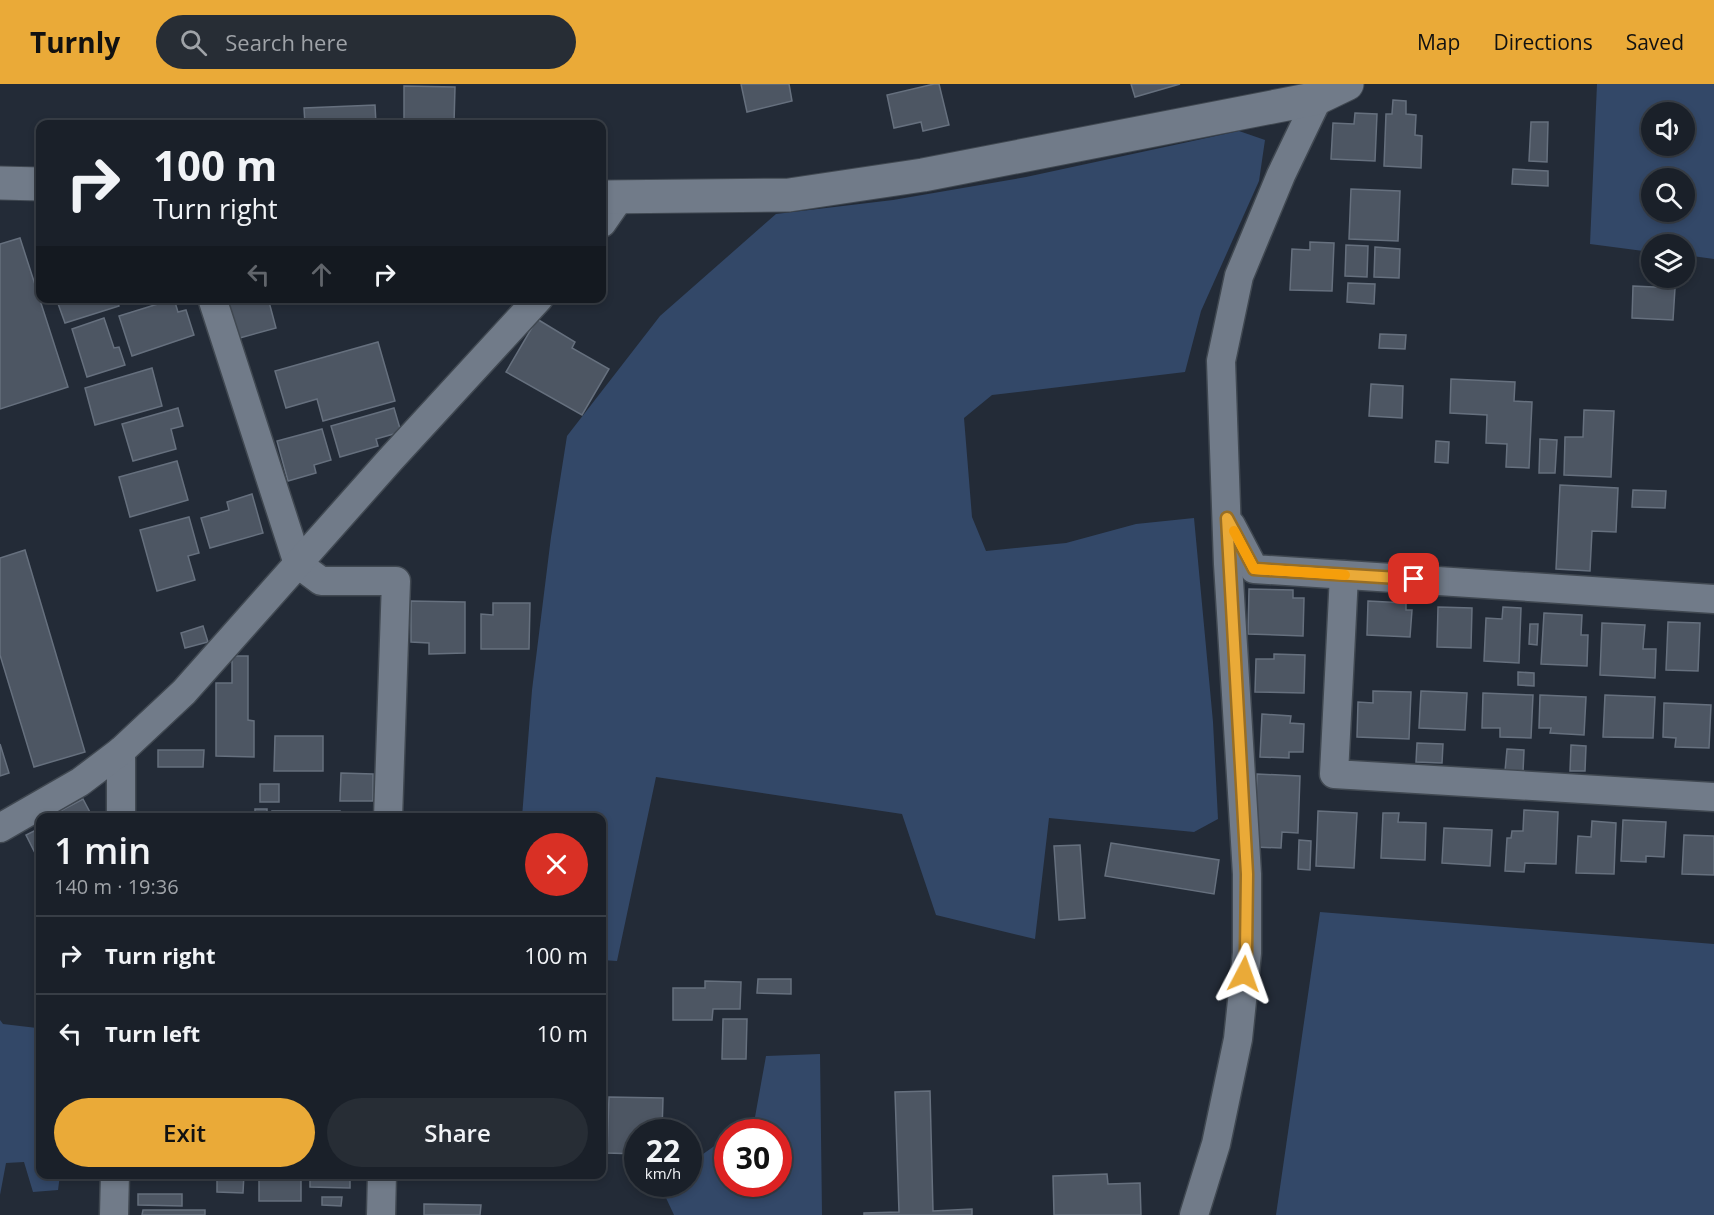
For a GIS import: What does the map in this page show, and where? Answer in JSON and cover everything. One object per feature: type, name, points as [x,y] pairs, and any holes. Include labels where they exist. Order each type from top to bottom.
[{"type":"street","points":[[608,206],[789,195],[923,175],[1318,98],[1347,84]]},
{"type":"street","points":[[1194,1215],[1216,1144],[1238,1039],[1246,953],[1247,874],[1227,518],[1221,361],[1239,276],[1281,175],[1318,98]]},
{"type":"street","points":[[0,183],[36,184]]},
{"type":"street","points":[[214,303],[298,564],[321,581],[396,581],[388,813]]},
{"type":"street","points":[[0,828],[80,782],[121,751],[184,692],[390,460],[534,303]]},
{"type":"street","points":[[1227,518],[1254,569],[1714,599]]},
{"type":"street","points":[[1344,575],[1334,774],[1714,797]]},
{"type":"street","points":[[121,751],[121,813]]},
{"type":"street","points":[[114,1215],[115,1179]]},
{"type":"street","points":[[381,1215],[382,1179]]},
{"type":"shaded area","points":[[1597,84],[1714,84],[1714,259],[1695,256],[1695,234],[1641,234],[1641,251],[1590,244]]},
{"type":"shaded area","points":[[1239,131],[1265,140],[1259,181],[1201,311],[1185,372],[992,395],[964,418],[972,517],[986,551],[1066,543],[1136,524],[1194,518],[1213,722],[1218,819],[1194,832],[1049,818],[1035,939],[936,915],[902,814],[656,777],[617,961],[606,960],[606,813],[522,813],[532,690],[551,537],[567,436],[660,316],[776,214],[893,200],[1026,177]]},
{"type":"shaded area","points":[[1320,912],[1714,944],[1714,1215],[1276,1215]]},
{"type":"shaded area","points":[[0,1020],[3,1024],[36,1028],[36,1179],[59,1179],[58,1190],[33,1192],[24,1162],[6,1163],[0,1195]]},
{"type":"shaded area","points":[[820,1054],[822,1215],[674,1215],[666,1197],[702,1197],[702,1155],[714,1146],[714,1197],[792,1197],[792,1119],[752,1119],[755,1117],[766,1056]]},
{"type":"building","points":[[741,84],[789,84],[792,101],[747,112]]},
{"type":"building","points":[[939,84],[949,125],[923,131],[921,122],[894,128],[887,95]]},
{"type":"building","points":[[1131,84],[1180,84],[1135,97]]},
{"type":"building","points":[[404,86],[455,87],[454,120],[404,120]]},
{"type":"building","points":[[1393,100],[1406,101],[1406,114],[1416,115],[1415,135],[1422,136],[1421,168],[1384,166],[1386,114],[1392,114]]},
{"type":"building","points":[[375,105],[376,120],[305,120],[304,108]]},
{"type":"building","points":[[1355,113],[1377,114],[1375,161],[1331,159],[1333,123],[1354,124]]},
{"type":"building","points":[[1531,122],[1548,122],[1547,162],[1529,161]]},
{"type":"building","points":[[1513,169],[1548,171],[1548,186],[1512,184]]},
{"type":"building","points":[[1351,189],[1400,191],[1398,241],[1349,239]]},
{"type":"building","points":[[20,238],[36,288],[36,303],[41,303],[68,387],[0,409],[0,244]]},
{"type":"building","points":[[1310,242],[1334,243],[1332,291],[1290,290],[1292,249],[1310,250]]},
{"type":"building","points":[[1346,245],[1368,246],[1367,277],[1345,276]]},
{"type":"building","points":[[1375,247],[1400,249],[1399,278],[1374,277]]},
{"type":"building","points":[[1348,283],[1375,284],[1374,304],[1347,302]]},
{"type":"building","points":[[1633,286],[1675,288],[1673,320],[1632,318]]},
{"type":"building","points":[[58,303],[118,303],[119,306],[65,323]]},
{"type":"building","points":[[161,303],[175,303],[178,312],[186,310],[194,335],[132,356],[119,316]]},
{"type":"building","points":[[226,303],[269,303],[276,328],[236,339]]},
{"type":"building","points":[[104,318],[114,348],[119,347],[125,365],[87,377],[72,329]]},
{"type":"building","points":[[537,319],[575,342],[572,348],[609,369],[582,415],[506,372]]},
{"type":"building","points":[[1380,334],[1406,335],[1405,349],[1379,348]]},
{"type":"building","points":[[378,342],[395,401],[323,421],[317,399],[286,408],[275,371]]},
{"type":"building","points":[[152,368],[162,406],[95,425],[85,388]]},
{"type":"building","points":[[1451,379],[1515,382],[1514,401],[1532,402],[1529,468],[1506,467],[1507,444],[1486,443],[1487,415],[1450,413]]},
{"type":"building","points":[[1371,384],[1403,386],[1402,418],[1369,416]]},
{"type":"building","points":[[178,408],[183,426],[171,429],[176,449],[133,461],[122,424]]},
{"type":"building","points":[[394,408],[401,432],[376,439],[378,446],[340,457],[331,426]]},
{"type":"building","points":[[1584,410],[1614,411],[1611,477],[1564,475],[1565,437],[1583,437]]},
{"type":"building","points":[[322,429],[331,460],[314,465],[316,473],[288,481],[277,441]]},
{"type":"building","points":[[1540,439],[1557,440],[1555,473],[1539,473]]},
{"type":"building","points":[[1436,441],[1449,442],[1448,463],[1435,462]]},
{"type":"building","points":[[177,461],[188,500],[130,517],[119,477]]},
{"type":"building","points":[[1560,485],[1618,488],[1616,532],[1592,531],[1590,571],[1556,569]]},
{"type":"building","points":[[1633,490],[1666,491],[1665,508],[1632,507]]},
{"type":"building","points":[[252,494],[263,533],[210,548],[201,518],[229,510],[227,502]]},
{"type":"building","points":[[189,517],[199,553],[188,556],[195,580],[157,591],[140,530]]},
{"type":"building","points":[[25,550],[85,752],[34,767],[0,655],[0,558]]},
{"type":"building","points":[[1249,589],[1293,590],[1293,598],[1304,598],[1303,636],[1248,634]]},
{"type":"building","points":[[411,601],[465,602],[465,653],[429,654],[429,643],[411,642]]},
{"type":"building","points":[[1368,601],[1406,603],[1406,610],[1412,610],[1410,637],[1367,635]]},
{"type":"building","points":[[493,603],[530,603],[529,649],[481,649],[481,614],[493,615]]},
{"type":"building","points":[[1438,607],[1472,608],[1471,648],[1437,647]]},
{"type":"building","points":[[1503,607],[1521,608],[1519,663],[1484,661],[1486,618],[1502,619]]},
{"type":"building","points":[[1544,613],[1582,615],[1581,635],[1588,635],[1587,666],[1541,664]]},
{"type":"building","points":[[1668,622],[1700,623],[1698,671],[1666,670]]},
{"type":"building","points":[[1602,623],[1645,625],[1643,649],[1656,649],[1655,678],[1600,675]]},
{"type":"building","points":[[1530,624],[1538,624],[1537,645],[1529,644]]},
{"type":"building","points":[[203,626],[208,642],[185,648],[181,633]]},
{"type":"building","points":[[1274,654],[1305,655],[1304,693],[1255,692],[1256,659],[1274,659]]},
{"type":"building","points":[[232,656],[248,656],[248,720],[254,721],[254,757],[216,756],[216,683],[232,683]]},
{"type":"building","points":[[1518,672],[1534,673],[1534,686],[1518,685]]},
{"type":"building","points":[[1373,691],[1411,692],[1409,739],[1357,737],[1358,702],[1373,703]]},
{"type":"building","points":[[1421,691],[1467,693],[1465,730],[1419,728]]},
{"type":"building","points":[[1483,693],[1533,695],[1531,738],[1500,737],[1500,728],[1482,728]]},
{"type":"building","points":[[1540,695],[1586,697],[1584,735],[1550,733],[1551,728],[1539,728]]},
{"type":"building","points":[[1605,695],[1655,697],[1653,738],[1603,737]]},
{"type":"building","points":[[1664,703],[1711,705],[1709,748],[1675,747],[1676,738],[1663,737]]},
{"type":"building","points":[[1262,714],[1291,716],[1290,723],[1304,724],[1303,752],[1289,752],[1289,758],[1260,757]]},
{"type":"building","points":[[275,736],[323,736],[323,771],[274,771]]},
{"type":"building","points":[[1417,743],[1443,744],[1442,763],[1416,762]]},
{"type":"building","points":[[0,744],[9,773],[0,776]]},
{"type":"building","points":[[1571,745],[1586,746],[1585,771],[1570,771]]},
{"type":"building","points":[[1507,749],[1524,750],[1523,772],[1505,771]]},
{"type":"building","points":[[158,750],[204,750],[203,767],[158,767]]},
{"type":"building","points":[[341,773],[373,774],[373,801],[340,801]]},
{"type":"building","points":[[1257,774],[1300,776],[1298,833],[1282,832],[1281,848],[1254,847]]},
{"type":"building","points":[[260,784],[279,784],[279,802],[260,802]]},
{"type":"building","points":[[83,799],[90,813],[56,813]]},
{"type":"building","points":[[255,809],[267,809],[267,813],[255,813]]},
{"type":"building","points":[[1524,810],[1558,812],[1556,864],[1525,863],[1524,872],[1505,871],[1507,838],[1511,838],[1512,831],[1523,831]]},
{"type":"building","points":[[272,811],[340,811],[340,813],[272,813]]},
{"type":"building","points":[[1318,811],[1357,813],[1354,868],[1316,866]]},
{"type":"building","points":[[1383,813],[1399,813],[1398,822],[1426,823],[1425,860],[1381,858]]},
{"type":"building","points":[[1623,820],[1666,822],[1664,857],[1646,856],[1646,862],[1621,861]]},
{"type":"building","points":[[1592,821],[1616,823],[1614,874],[1576,873],[1578,836],[1591,837]]},
{"type":"building","points":[[1444,828],[1492,830],[1490,866],[1442,863]]},
{"type":"building","points":[[36,830],[36,855],[26,835]]},
{"type":"building","points":[[1684,835],[1714,836],[1714,875],[1682,874]]},
{"type":"building","points":[[1299,840],[1311,841],[1310,870],[1298,869]]},
{"type":"building","points":[[1111,843],[1219,860],[1214,894],[1105,876]]},
{"type":"building","points":[[1080,845],[1085,918],[1059,920],[1054,846]]},
{"type":"building","points":[[758,979],[791,979],[791,994],[757,993]]},
{"type":"building","points":[[705,981],[741,982],[740,1009],[713,1009],[712,1020],[673,1020],[673,988],[705,988]]},
{"type":"building","points":[[723,1019],[747,1019],[746,1059],[722,1059]]},
{"type":"building","points":[[930,1091],[933,1211],[972,1209],[972,1215],[864,1215],[864,1213],[899,1212],[895,1092]]},
{"type":"building","points":[[609,1097],[663,1098],[662,1119],[624,1119],[624,1154],[607,1153]]},
{"type":"building","points":[[1107,1174],[1108,1184],[1140,1183],[1141,1215],[1054,1215],[1053,1176]]},
{"type":"building","points":[[217,1179],[244,1179],[243,1193],[217,1192]]},
{"type":"building","points":[[259,1179],[301,1179],[301,1201],[259,1201]]},
{"type":"building","points":[[310,1179],[350,1179],[350,1188],[310,1187]]},
{"type":"building","points":[[138,1194],[182,1194],[182,1206],[138,1205]]},
{"type":"building","points":[[322,1197],[342,1197],[341,1206],[322,1205]]},
{"type":"building","points":[[424,1204],[481,1205],[480,1215],[424,1215]]},
{"type":"building","points":[[143,1210],[205,1210],[205,1215],[142,1215]]},
{"type":"slow traffic","points":[[1234,531],[1254,569],[1345,575]]},
{"type":"route","points":[[1244,974],[1247,874],[1227,518],[1254,569],[1414,579]]}]
